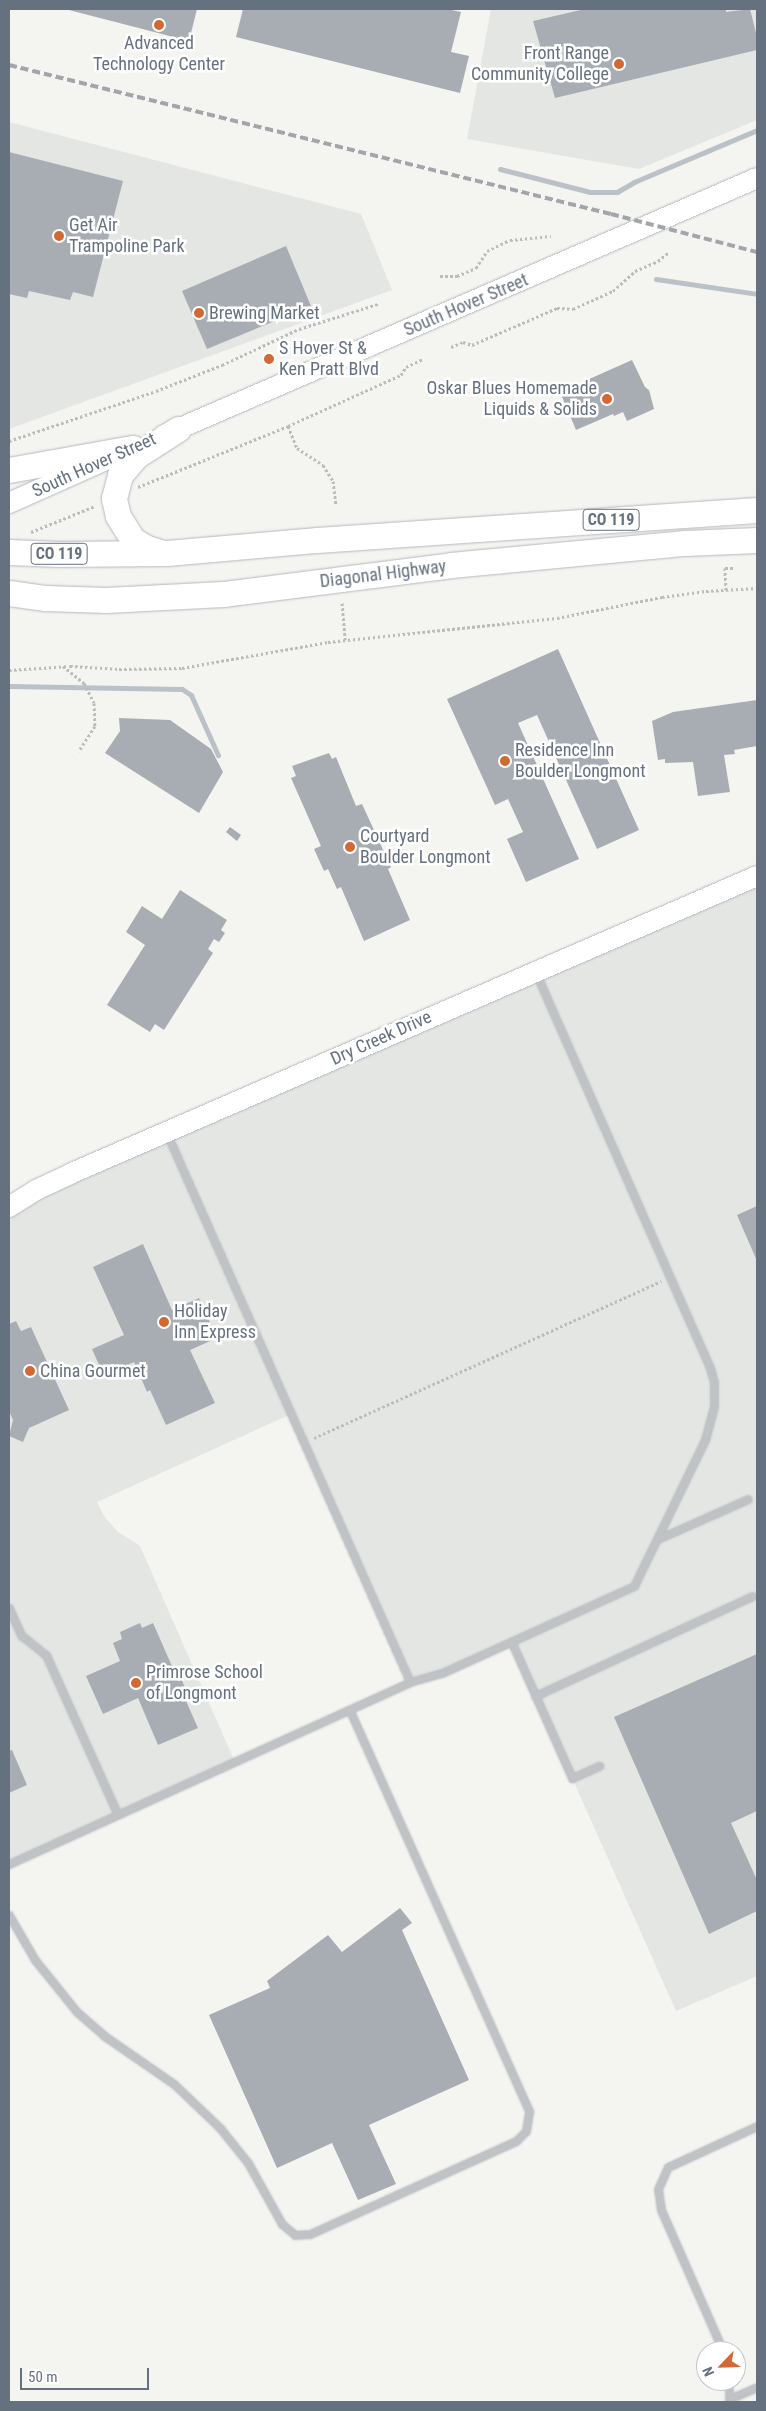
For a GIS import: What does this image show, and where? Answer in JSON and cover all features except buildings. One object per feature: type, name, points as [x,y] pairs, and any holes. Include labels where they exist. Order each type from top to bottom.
[{"type":"highway","points":[[167,554],[146,548],[132,540],[123,528],[114,498],[120,475],[136,456],[178,429]]},
{"type":"highway","points":[[9,470],[133,448]]},
{"type":"highway","name":"Diagonal Highway","points":[[9,552],[167,554],[317,540],[757,510]]},
{"type":"highway","name":"Diagonal Highway","points":[[9,593],[46,598],[132,600],[223,594],[451,565],[676,544],[757,540]]},
{"type":"highway","points":[[9,604],[46,598]]},
{"type":"street","name":"South Hover Street","points":[[9,503],[757,178]]},
{"type":"street","name":"Dry Creek Drive","points":[[9,1207],[36,1190],[166,1132],[757,876]]},
{"type":"lane","points":[[9,1864],[410,1682],[442,1673],[512,1643],[634,1586],[697,1460],[709,1428],[715,1398],[714,1382],[710,1368],[535,971]]},
{"type":"lane","points":[[166,1132],[410,1682]]},
{"type":"lane","points":[[658,1539],[748,1499]]},
{"type":"lane","points":[[535,1696],[752,1596]]},
{"type":"lane","points":[[9,1608],[20,1634],[46,1655],[118,1815]]},
{"type":"lane","points":[[512,1643],[572,1778],[598,1766]]},
{"type":"lane","points":[[9,1915],[35,1960],[76,2012],[102,2035],[174,2084],[220,2128],[248,2163],[282,2224],[296,2234],[302,2236],[311,2233],[516,2141],[526,2131],[529,2111],[350,1710]]},
{"type":"lane","points":[[719,2341],[661,2210],[658,2189],[668,2168],[757,2126]]},
{"type":"lane","points":[[730,2401],[757,2386]]},
{"type":"path","points":[[440,276],[457,276],[476,268],[487,251],[510,240],[551,236]]},
{"type":"path","points":[[451,347],[463,342],[472,345],[557,308],[573,309],[614,290],[635,271],[658,262],[668,253]]},
{"type":"path","points":[[9,441],[222,365],[299,329],[378,304]]},
{"type":"path","points":[[131,490],[288,426],[401,376],[406,367],[423,359]]},
{"type":"path","points":[[288,426],[297,448],[323,465],[333,481],[336,505]]},
{"type":"path","points":[[24,530],[31,532],[98,505]]},
{"type":"path","points":[[726,590],[725,568],[733,568]]},
{"type":"path","points":[[9,670],[62,666],[127,670],[182,668],[345,640],[557,618],[662,597],[757,588]]},
{"type":"path","points":[[342,603],[345,640]]},
{"type":"path","points":[[62,666],[84,683],[94,703],[95,726],[79,751]]},
{"type":"path","points":[[304,1443],[670,1277]]},
{"type":"shaded area","name":"Front Range Community College","points":[[491,9],[757,9],[757,120],[639,169],[467,139]]},
{"type":"shaded area","points":[[9,122],[361,214],[392,290],[9,429]]},
{"type":"shaded area","points":[[757,876],[757,1976],[676,2011],[512,1643],[410,1682],[291,1414],[97,1502],[104,1516],[118,1532],[140,1546],[235,1762],[9,1864],[9,1207]]},
{"type":"waterway","points":[[500,169],[590,192],[617,192],[634,182],[757,130]]},
{"type":"waterway","points":[[656,279],[757,294]]},
{"type":"waterway","points":[[9,686],[182,689],[191,695],[218,755]]},
{"type":"railway","points":[[9,65],[757,252]]},
{"type":"place","name":"Advanced Technology Center","points":[[159,25]]},
{"type":"place","name":"Front Range Community College","points":[[619,64]]},
{"type":"place","name":"Get Air Trampoline Park","points":[[59,236]]},
{"type":"place","name":"Brewing Market","points":[[199,313]]},
{"type":"place","name":"S Hover St & Ken Pratt Blvd","points":[[269,359]]},
{"type":"place","name":"Oskar Blues Homemade Liquids & Solids","points":[[607,399]]},
{"type":"place","name":"Residence Inn Boulder Longmont","points":[[505,761]]},
{"type":"place","name":"Courtyard Boulder Longmont","points":[[350,847]]},
{"type":"place","name":"Holiday Inn Express","points":[[164,1322]]},
{"type":"place","name":"China Gourmet","points":[[30,1371]]},
{"type":"place","name":"Primrose School of Longmont","points":[[136,1683]]}]
